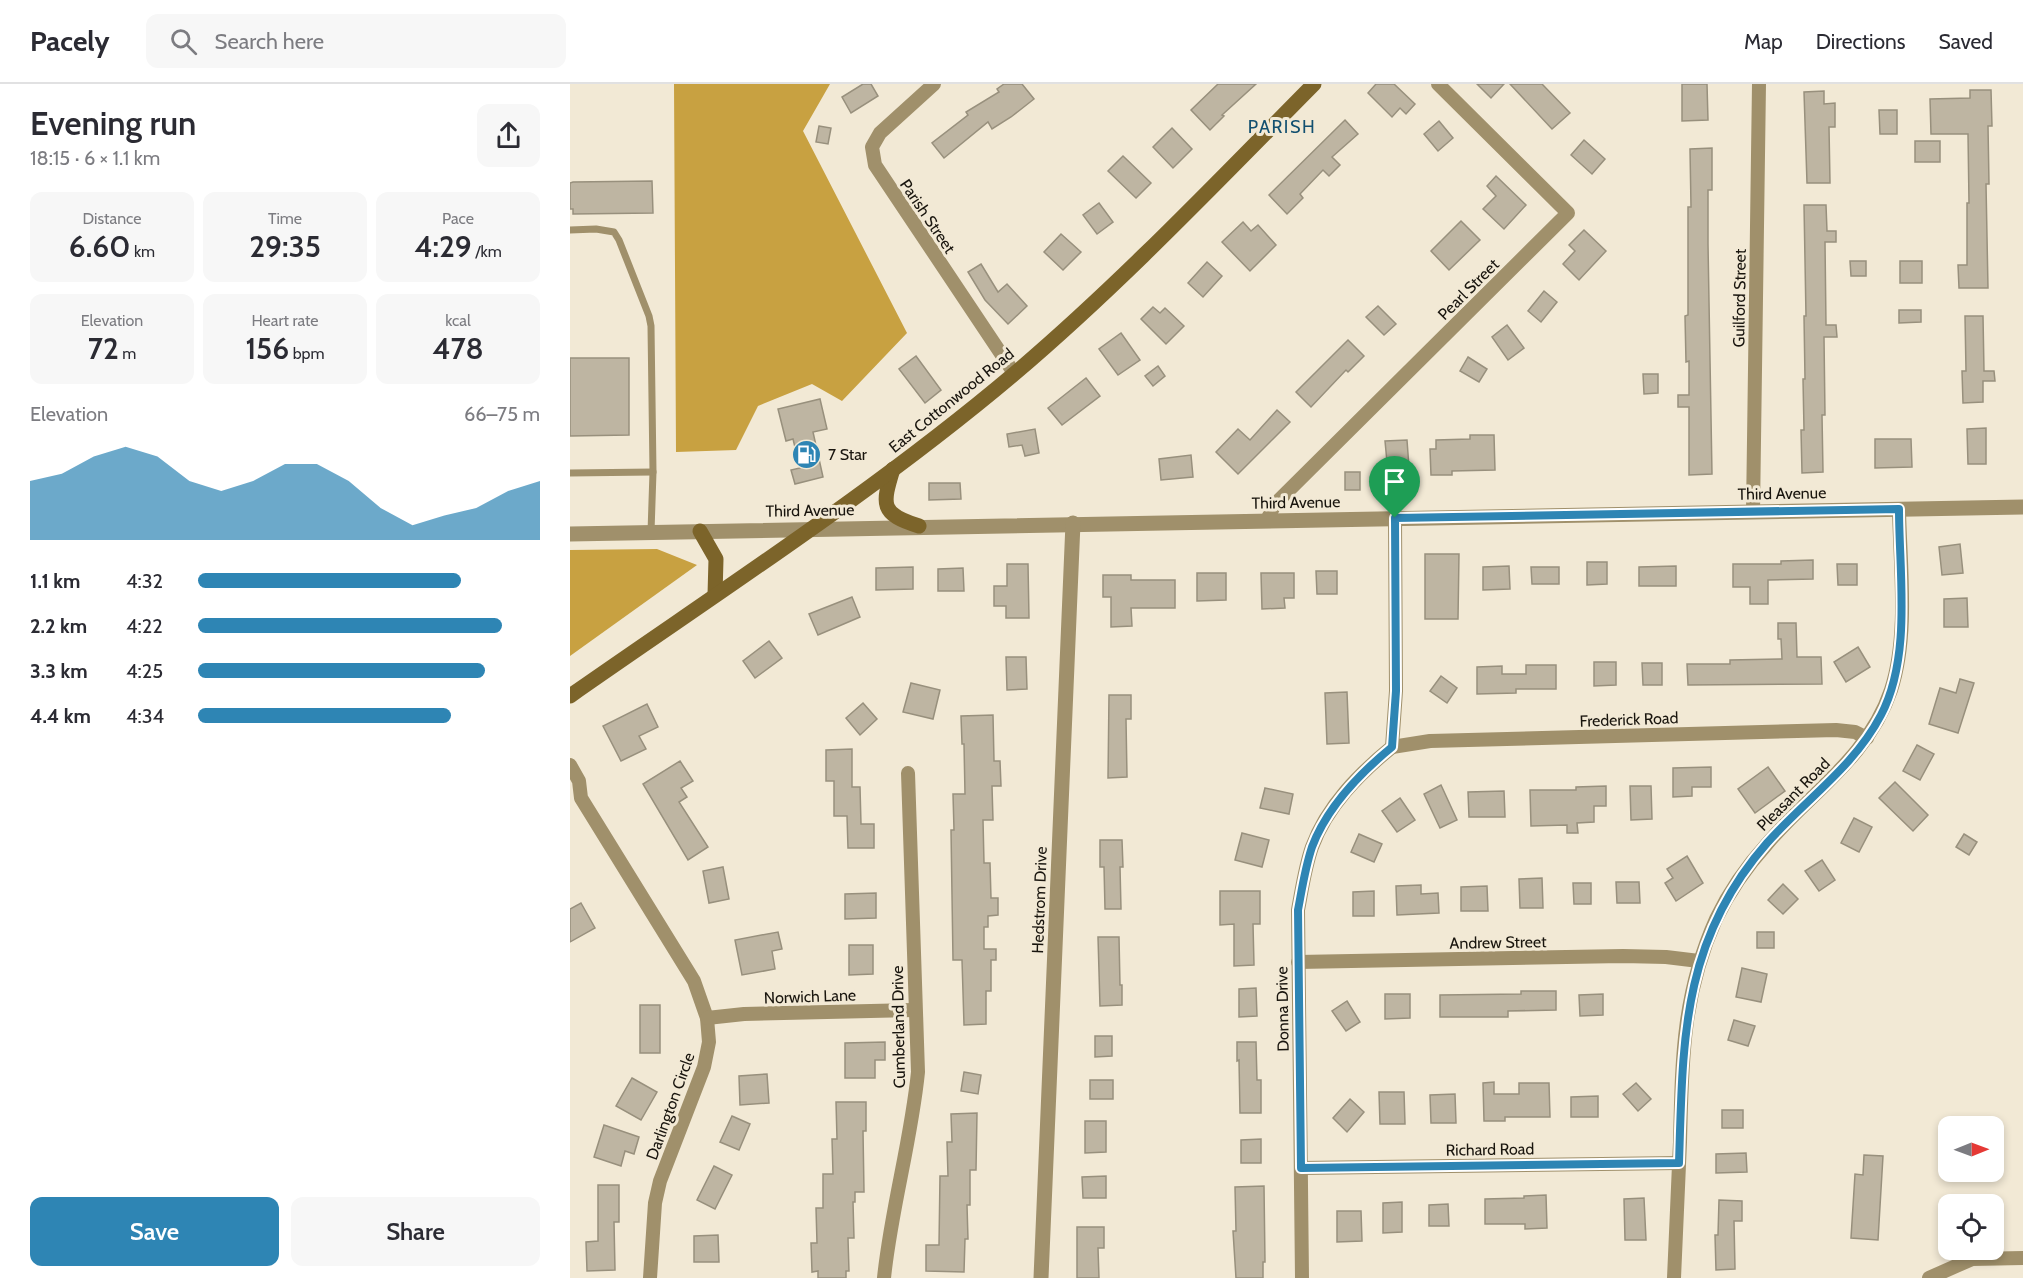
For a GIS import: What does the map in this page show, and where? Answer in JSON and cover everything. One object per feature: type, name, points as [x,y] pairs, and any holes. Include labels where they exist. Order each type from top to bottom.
[{"type":"main road","name":"East Cottonwood Road","points":[[570,696],[814,528],[1014,373],[1146,254],[1314,84]]},
{"type":"main road","points":[[893,469],[886,491],[887,509],[901,521],[919,526]]},
{"type":"main road","points":[[700,531],[716,559],[715,595]]},
{"type":"street","name":"Parish Street","points":[[934,84],[880,133],[872,147],[875,165],[1014,373]]},
{"type":"street","name":"Pearl Street","points":[[1267,520],[1275,504],[1568,213],[1438,84]]},
{"type":"street","name":"Guilford Street","points":[[1753,512],[1759,84]]},
{"type":"street","name":"Third Avenue","points":[[570,534],[2023,507]]},
{"type":"street","name":"Pleasant Road","points":[[1674,1278],[1682,1058],[1689,1001],[1699,961],[1717,917],[1739,880],[1767,843],[1849,761],[1882,714],[1899,652],[1901,616],[1899,509]]},
{"type":"street","points":[[1392,747],[1396,691],[1395,518]]},
{"type":"street","name":"Hedstrom Drive","points":[[1041,1278],[1073,524]]},
{"type":"street","name":"Frederick Road","points":[[1392,747],[1430,741],[1836,730],[1855,732],[1867,738]]},
{"type":"street","name":"Donna Drive","points":[[1302,1278],[1298,910],[1303,877],[1312,846],[1346,790],[1369,766],[1392,747]]},
{"type":"street","name":"Darlington Circle","points":[[570,765],[579,781],[575,795],[694,981],[707,1018],[709,1042],[704,1068],[660,1181],[655,1203],[650,1278]]},
{"type":"street","name":"Cumberland Drive","points":[[884,1278],[888,1239],[914,1115],[918,1072],[914,1010],[908,773]]},
{"type":"street","name":"Andrew Street","points":[[1298,962],[1623,956],[1666,957],[1699,961]]},
{"type":"street","name":"Norwich Lane","points":[[707,1018],[744,1014],[914,1010]]},
{"type":"street","name":"Richard Road","points":[[1301,1168],[1679,1163]]},
{"type":"street","points":[[1929,1278],[1972,1259],[2023,1258]]},
{"type":"lane","points":[[570,230],[596,229],[614,232],[649,316],[653,472],[651,532]]},
{"type":"lane","points":[[570,473],[653,472]]},
{"type":"shaded area","points":[[674,84],[830,84],[803,131],[907,333],[842,401],[812,384],[758,406],[736,450],[676,452]]},
{"type":"shaded area","points":[[657,549],[697,565],[570,656],[570,550]]},
{"type":"building","points":[[863,84],[871,84],[878,96],[851,113],[842,97]]},
{"type":"building","points":[[1004,84],[1022,84],[1034,99],[992,129],[988,122],[944,158],[932,143],[968,115],[966,112],[999,92],[997,89]]},
{"type":"building","points":[[1218,84],[1256,84],[1222,115],[1224,116],[1210,130],[1191,110]]},
{"type":"building","points":[[1376,84],[1394,84],[1415,104],[1406,114],[1400,108],[1392,117],[1368,93]]},
{"type":"building","points":[[1477,84],[1504,84],[1491,98]]},
{"type":"building","points":[[1510,84],[1542,84],[1570,113],[1552,129]]},
{"type":"building","points":[[1682,84],[1707,84],[1708,120],[1682,121]]},
{"type":"building","points":[[1970,90],[1991,90],[1992,126],[1988,126],[1989,184],[1986,184],[1988,288],[1959,288],[1958,265],[1967,265],[1968,134],[1931,134],[1930,99],[1970,98]]},
{"type":"building","points":[[1824,91],[1824,104],[1835,103],[1835,127],[1829,127],[1830,183],[1807,183],[1804,92]]},
{"type":"building","points":[[1879,110],[1897,110],[1897,134],[1880,134]]},
{"type":"building","points":[[1345,120],[1358,134],[1332,157],[1340,165],[1329,176],[1323,170],[1300,194],[1303,198],[1287,214],[1269,195]]},
{"type":"building","points":[[1439,121],[1453,138],[1438,151],[1424,134]]},
{"type":"building","points":[[819,126],[831,128],[828,144],[816,142]]},
{"type":"building","points":[[1172,128],[1192,149],[1173,168],[1153,147]]},
{"type":"building","points":[[1584,140],[1605,159],[1592,174],[1571,155]]},
{"type":"building","points":[[1915,141],[1940,141],[1940,162],[1915,162]]},
{"type":"building","points":[[1712,148],[1712,190],[1708,190],[1708,244],[1712,474],[1689,475],[1689,407],[1678,407],[1678,395],[1689,395],[1685,316],[1688,315],[1690,149]]},
{"type":"building","points":[[1123,156],[1151,183],[1136,198],[1108,171]]},
{"type":"building","points":[[1496,176],[1526,205],[1504,229],[1483,209],[1496,196],[1487,186]]},
{"type":"building","points":[[652,181],[653,213],[573,214],[573,209],[570,209],[570,183]]},
{"type":"building","points":[[1099,203],[1113,222],[1097,234],[1083,215]]},
{"type":"building","points":[[1804,205],[1826,205],[1827,231],[1836,231],[1836,242],[1825,242],[1826,325],[1836,325],[1837,337],[1824,337],[1823,472],[1802,473],[1801,430],[1804,430],[1804,316],[1806,316]]},
{"type":"building","points":[[1461,221],[1480,240],[1449,270],[1431,251]]},
{"type":"building","points":[[1243,222],[1251,231],[1258,225],[1276,245],[1250,271],[1222,242]]},
{"type":"building","points":[[1584,230],[1606,251],[1579,280],[1563,264],[1575,251],[1569,245]]},
{"type":"building","points":[[1061,234],[1081,252],[1063,270],[1044,252]]},
{"type":"building","points":[[1850,261],[1866,261],[1866,276],[1851,276]]},
{"type":"building","points":[[1900,261],[1922,261],[1922,283],[1900,283]]},
{"type":"building","points":[[1207,262],[1222,276],[1203,297],[1188,283]]},
{"type":"building","points":[[981,264],[998,292],[1007,284],[1027,306],[1008,324],[985,300],[968,272]]},
{"type":"building","points":[[1544,291],[1557,302],[1541,322],[1528,311]]},
{"type":"building","points":[[1378,306],[1396,324],[1384,335],[1366,317]]},
{"type":"building","points":[[1153,307],[1160,313],[1165,308],[1184,326],[1166,344],[1141,319]]},
{"type":"building","points":[[1899,310],[1921,310],[1921,322],[1899,323]]},
{"type":"building","points":[[1965,316],[1983,316],[1984,371],[1994,371],[1995,381],[1983,381],[1983,402],[1963,403],[1962,371],[1966,371]]},
{"type":"building","points":[[1507,325],[1524,348],[1508,360],[1492,337]]},
{"type":"building","points":[[1121,333],[1140,360],[1118,375],[1099,349]]},
{"type":"building","points":[[1348,340],[1364,356],[1348,372],[1346,370],[1311,407],[1296,392]]},
{"type":"building","points":[[916,356],[941,390],[925,403],[899,369]]},
{"type":"building","points":[[1468,357],[1487,369],[1479,382],[1460,371]]},
{"type":"building","points":[[570,358],[629,358],[629,435],[570,436]]},
{"type":"building","points":[[1158,366],[1165,376],[1153,386],[1145,376]]},
{"type":"building","points":[[1643,374],[1658,374],[1658,393],[1644,394]]},
{"type":"building","points":[[1086,378],[1100,396],[1062,425],[1048,408]]},
{"type":"building","name":"7 Star","points":[[820,399],[827,429],[813,432],[823,477],[795,484],[791,470],[800,468],[793,439],[786,441],[778,409]]},
{"type":"building","points":[[1277,410],[1290,422],[1238,474],[1216,452],[1238,429],[1250,440]]},
{"type":"building","points":[[1986,428],[1986,464],[1968,464],[1967,429]]},
{"type":"building","points":[[1035,429],[1039,453],[1025,456],[1022,445],[1009,447],[1007,434]]},
{"type":"building","points":[[1470,435],[1494,435],[1495,470],[1452,471],[1452,475],[1431,475],[1430,449],[1436,449],[1436,440],[1470,439]]},
{"type":"building","points":[[1875,439],[1911,439],[1912,467],[1875,468]]},
{"type":"building","points":[[1407,440],[1410,481],[1389,483],[1385,441]]},
{"type":"building","points":[[1191,455],[1193,477],[1161,480],[1159,459]]},
{"type":"building","points":[[1345,472],[1360,472],[1360,490],[1345,490]]},
{"type":"building","points":[[929,483],[960,483],[961,499],[929,500]]},
{"type":"building","points":[[1960,544],[1963,573],[1942,575],[1939,547]]},
{"type":"building","points":[[1425,554],[1459,554],[1458,619],[1425,619]]},
{"type":"building","points":[[1813,560],[1813,579],[1768,580],[1768,604],[1750,604],[1750,587],[1733,587],[1733,564],[1781,564],[1781,561]]},
{"type":"building","points":[[1587,562],[1607,562],[1607,584],[1587,585]]},
{"type":"building","points":[[1007,564],[1028,564],[1029,618],[1006,618],[1006,606],[994,606],[994,586],[1007,586]]},
{"type":"building","points":[[1837,564],[1857,564],[1857,585],[1838,585]]},
{"type":"building","points":[[1509,566],[1510,589],[1483,590],[1483,567]]},
{"type":"building","points":[[1676,566],[1676,586],[1639,586],[1639,567]]},
{"type":"building","points":[[913,567],[913,589],[876,590],[876,568]]},
{"type":"building","points":[[1531,567],[1559,567],[1559,584],[1532,584]]},
{"type":"building","points":[[963,568],[964,591],[938,591],[938,569]]},
{"type":"building","points":[[1316,571],[1337,571],[1337,594],[1317,594]]},
{"type":"building","points":[[1197,573],[1226,573],[1226,600],[1197,601]]},
{"type":"building","points":[[1261,573],[1294,573],[1294,598],[1284,598],[1285,608],[1262,609]]},
{"type":"building","points":[[1103,575],[1131,575],[1131,580],[1175,580],[1175,608],[1131,608],[1132,626],[1111,627],[1111,597],[1103,597]]},
{"type":"building","points":[[852,597],[860,617],[818,635],[809,614]]},
{"type":"building","points":[[1967,598],[1968,627],[1944,627],[1944,599]]},
{"type":"building","points":[[1778,623],[1796,623],[1797,657],[1821,657],[1822,684],[1688,685],[1687,664],[1730,664],[1730,660],[1782,659]]},
{"type":"building","points":[[769,641],[782,658],[755,678],[743,661]]},
{"type":"building","points":[[1858,647],[1870,667],[1846,682],[1834,662]]},
{"type":"building","points":[[1006,657],[1026,657],[1027,689],[1007,690]]},
{"type":"building","points":[[1594,662],[1616,662],[1616,685],[1594,686]]},
{"type":"building","points":[[1642,663],[1662,663],[1662,685],[1643,685]]},
{"type":"building","points":[[1526,665],[1556,665],[1556,689],[1516,689],[1516,693],[1477,694],[1477,667],[1502,666],[1502,674],[1526,674]]},
{"type":"building","points":[[1441,676],[1457,688],[1447,703],[1430,691]]},
{"type":"building","points":[[1960,679],[1974,683],[1958,733],[1929,724],[1940,688],[1956,693]]},
{"type":"building","points":[[911,683],[940,690],[933,719],[903,712]]},
{"type":"building","points":[[1347,692],[1349,743],[1327,744],[1325,693]]},
{"type":"building","points":[[1109,695],[1131,695],[1131,719],[1126,719],[1127,777],[1108,778]]},
{"type":"building","points":[[863,703],[877,719],[860,735],[846,718]]},
{"type":"building","points":[[647,704],[658,727],[639,736],[646,749],[621,761],[603,726]]},
{"type":"building","points":[[993,715],[994,761],[1000,761],[1001,786],[992,786],[993,820],[983,820],[984,863],[990,863],[991,898],[998,898],[998,915],[988,916],[988,927],[984,927],[984,949],[996,949],[996,960],[991,960],[991,991],[986,991],[986,1024],[964,1025],[962,960],[953,960],[951,830],[954,830],[953,794],[965,794],[961,716]]},
{"type":"building","points":[[1917,745],[1934,754],[1920,780],[1903,771]]},
{"type":"building","points":[[852,749],[852,787],[860,787],[861,824],[874,824],[874,848],[848,848],[847,816],[834,816],[834,781],[826,781],[826,750]]},
{"type":"building","points":[[680,761],[693,781],[681,788],[687,797],[679,802],[708,847],[688,860],[643,784]]},
{"type":"building","points":[[1711,767],[1711,787],[1692,787],[1692,796],[1673,797],[1673,768]]},
{"type":"building","points":[[1768,767],[1785,791],[1755,813],[1738,789]]},
{"type":"building","points":[[1895,782],[1928,815],[1913,831],[1879,798]]},
{"type":"building","points":[[1441,785],[1457,820],[1440,828],[1424,794]]},
{"type":"building","points":[[1606,786],[1606,806],[1594,806],[1594,822],[1577,823],[1578,833],[1567,833],[1567,825],[1531,826],[1530,790],[1576,790],[1576,787]]},
{"type":"building","points":[[1630,786],[1651,786],[1652,819],[1631,820]]},
{"type":"building","points":[[1265,788],[1293,794],[1289,814],[1260,808]]},
{"type":"building","points":[[1504,791],[1505,817],[1469,817],[1468,792]]},
{"type":"building","points":[[1400,798],[1415,820],[1397,832],[1382,811]]},
{"type":"building","points":[[1854,818],[1872,827],[1859,852],[1841,843]]},
{"type":"building","points":[[1242,833],[1269,840],[1262,867],[1235,860]]},
{"type":"building","points":[[1359,834],[1382,844],[1374,862],[1351,852]]},
{"type":"building","points":[[1964,834],[1977,842],[1969,855],[1956,847]]},
{"type":"building","points":[[1100,840],[1122,840],[1121,909],[1105,909],[1104,867],[1100,867]]},
{"type":"building","points":[[1687,856],[1703,883],[1676,901],[1665,883],[1673,878],[1667,869]]},
{"type":"building","points":[[1822,860],[1835,880],[1819,891],[1805,871]]},
{"type":"building","points":[[723,867],[729,899],[709,903],[703,871]]},
{"type":"building","points":[[1542,878],[1543,908],[1520,908],[1519,879]]},
{"type":"building","points":[[1616,882],[1639,882],[1640,903],[1617,903]]},
{"type":"building","points":[[1573,883],[1591,883],[1591,904],[1574,904]]},
{"type":"building","points":[[1783,884],[1798,899],[1783,914],[1768,900]]},
{"type":"building","points":[[1421,885],[1421,894],[1438,893],[1439,913],[1397,915],[1396,886]]},
{"type":"building","points":[[1487,886],[1488,911],[1461,911],[1461,887]]},
{"type":"building","points":[[1220,891],[1260,891],[1260,924],[1253,924],[1254,965],[1234,966],[1234,924],[1220,925]]},
{"type":"building","points":[[1374,891],[1374,916],[1353,916],[1353,892]]},
{"type":"building","points":[[876,893],[876,918],[845,919],[845,894]]},
{"type":"building","points":[[581,903],[595,928],[570,942],[570,909]]},
{"type":"building","points":[[778,932],[782,949],[772,951],[775,969],[742,975],[735,940]]},
{"type":"building","points":[[1757,932],[1774,932],[1774,948],[1757,948]]},
{"type":"building","points":[[1098,937],[1119,937],[1122,1005],[1100,1006]]},
{"type":"building","points":[[849,945],[873,945],[873,974],[849,975]]},
{"type":"building","points":[[1742,968],[1767,974],[1761,1002],[1736,997]]},
{"type":"building","points":[[1256,988],[1257,1016],[1239,1017],[1239,989]]},
{"type":"building","points":[[1521,991],[1556,991],[1556,1010],[1508,1011],[1508,1017],[1440,1017],[1440,995],[1521,994]]},
{"type":"building","points":[[1385,994],[1410,994],[1410,1018],[1385,1019]]},
{"type":"building","points":[[1603,994],[1603,1015],[1580,1016],[1579,995]]},
{"type":"building","points":[[1347,1001],[1360,1022],[1346,1031],[1332,1011]]},
{"type":"building","points":[[640,1005],[660,1005],[660,1053],[640,1053]]},
{"type":"building","points":[[1734,1020],[1755,1026],[1748,1046],[1728,1040]]},
{"type":"building","points":[[1095,1036],[1112,1036],[1112,1056],[1095,1057]]},
{"type":"building","points":[[885,1042],[885,1060],[875,1060],[875,1078],[845,1078],[845,1043]]},
{"type":"building","points":[[1237,1042],[1256,1042],[1257,1080],[1261,1080],[1261,1113],[1240,1113]]},
{"type":"building","points":[[964,1072],[981,1075],[978,1094],[961,1091]]},
{"type":"building","points":[[767,1074],[769,1103],[740,1105],[739,1076]]},
{"type":"building","points":[[632,1078],[657,1092],[641,1120],[616,1106]]},
{"type":"building","points":[[1090,1080],[1113,1080],[1113,1099],[1090,1099]]},
{"type":"building","points":[[1494,1082],[1494,1094],[1519,1094],[1519,1083],[1549,1083],[1550,1117],[1505,1117],[1505,1121],[1484,1121],[1483,1083]]},
{"type":"building","points":[[1636,1083],[1651,1099],[1638,1111],[1623,1094]]},
{"type":"building","points":[[1379,1092],[1404,1092],[1405,1124],[1380,1124]]},
{"type":"building","points":[[1455,1094],[1456,1123],[1431,1123],[1430,1095]]},
{"type":"building","points":[[1598,1096],[1598,1117],[1571,1117],[1571,1097]]},
{"type":"building","points":[[1350,1099],[1364,1112],[1347,1132],[1333,1118]]},
{"type":"building","points":[[836,1102],[866,1102],[866,1131],[863,1131],[864,1192],[855,1192],[854,1238],[848,1238],[849,1271],[846,1271],[846,1278],[818,1278],[818,1271],[812,1272],[811,1243],[817,1243],[816,1208],[823,1208],[823,1174],[833,1174],[832,1139],[837,1139]]},
{"type":"building","points":[[1722,1110],[1743,1110],[1743,1128],[1722,1128]]},
{"type":"building","points":[[977,1113],[976,1170],[970,1170],[970,1205],[967,1205],[968,1239],[965,1239],[964,1272],[926,1271],[926,1245],[939,1245],[940,1176],[948,1176],[947,1142],[952,1142],[951,1114]]},
{"type":"building","points":[[732,1116],[750,1124],[739,1150],[720,1142]]},
{"type":"building","points":[[1085,1121],[1106,1121],[1106,1152],[1085,1153]]},
{"type":"building","points":[[604,1125],[639,1137],[634,1154],[625,1151],[621,1166],[594,1157]]},
{"type":"building","points":[[1261,1139],[1261,1163],[1241,1163],[1241,1140]]},
{"type":"building","points":[[1746,1153],[1747,1172],[1716,1173],[1716,1154]]},
{"type":"building","points":[[1864,1155],[1883,1156],[1878,1240],[1851,1238],[1855,1174],[1863,1175]]},
{"type":"building","points":[[714,1166],[732,1175],[715,1209],[697,1200]]},
{"type":"building","points":[[1106,1176],[1106,1198],[1083,1198],[1082,1177]]},
{"type":"building","points":[[598,1185],[619,1185],[619,1222],[614,1222],[615,1270],[587,1271],[586,1242],[598,1241]]},
{"type":"building","points":[[1264,1186],[1265,1262],[1263,1262],[1263,1278],[1236,1278],[1233,1231],[1236,1231],[1235,1187]]},
{"type":"building","points":[[1546,1195],[1547,1228],[1525,1229],[1525,1224],[1485,1224],[1485,1199]]},
{"type":"building","points":[[1644,1198],[1646,1240],[1625,1240],[1624,1199]]},
{"type":"building","points":[[1719,1200],[1742,1201],[1742,1221],[1734,1221],[1735,1269],[1716,1270],[1715,1235],[1718,1235]]},
{"type":"building","points":[[1402,1202],[1402,1232],[1383,1233],[1383,1203]]},
{"type":"building","points":[[1448,1204],[1449,1226],[1429,1226],[1429,1205]]},
{"type":"building","points":[[1337,1211],[1361,1211],[1362,1241],[1337,1242]]},
{"type":"building","points":[[1077,1227],[1104,1227],[1104,1248],[1098,1248],[1099,1278],[1077,1278]]},
{"type":"building","points":[[718,1235],[719,1262],[694,1262],[694,1236]]},
{"type":"place","name":"7 Star","points":[[807,454]]},
{"type":"district","name":"PARISH","points":[[1282,127]]},
{"type":"route","points":[[1899,509],[1901,616],[1899,652],[1892,688],[1882,714],[1867,738],[1849,761],[1767,843],[1739,880],[1717,917],[1699,961],[1689,1001],[1682,1058],[1679,1163],[1301,1168],[1298,910],[1303,877],[1312,846],[1327,818],[1346,790],[1369,766],[1392,747],[1396,691],[1395,518],[1899,509]]}]
